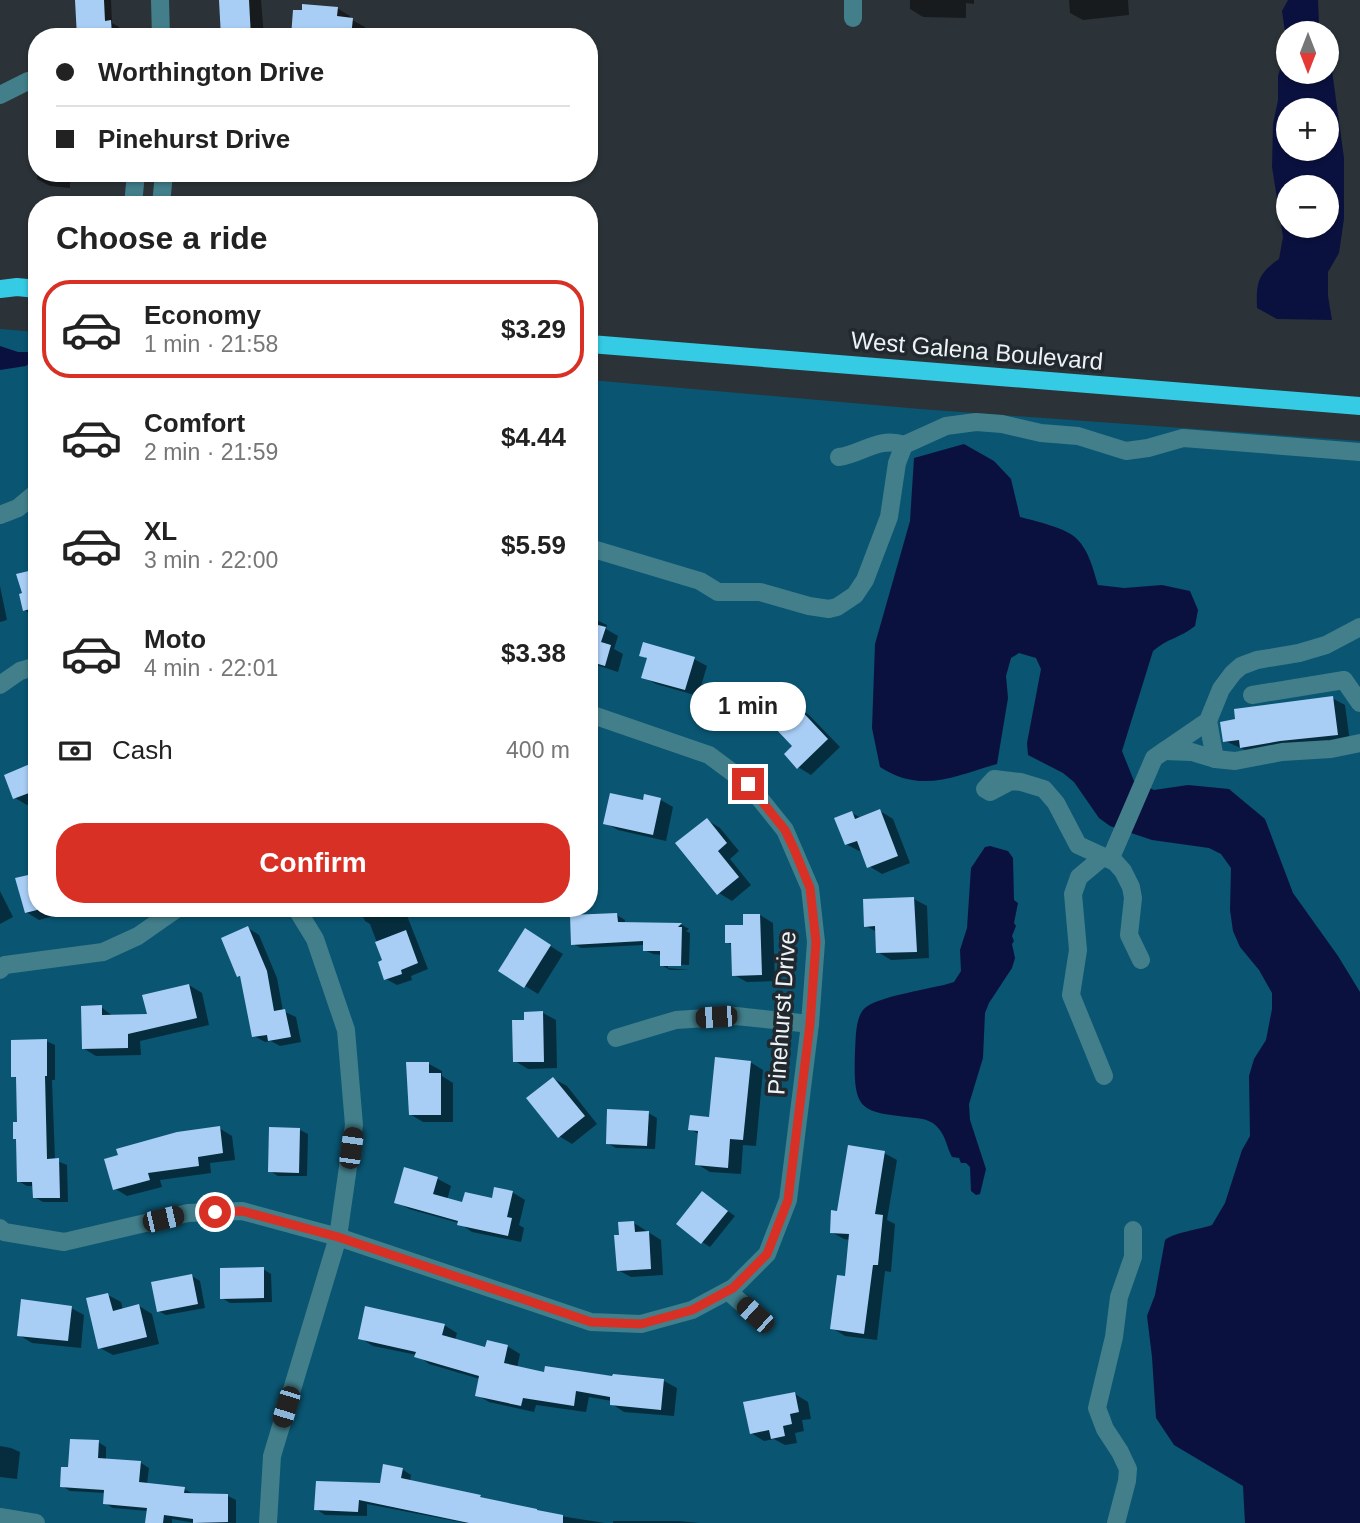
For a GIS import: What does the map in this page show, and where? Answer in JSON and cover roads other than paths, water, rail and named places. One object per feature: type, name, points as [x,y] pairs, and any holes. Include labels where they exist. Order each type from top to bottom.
[{"type":"main road","points":[[6,286],[28,288]]},
{"type":"main road","name":"West Galena Boulevard","points":[[598,345],[1360,406]]},
{"type":"street","points":[[160,0],[161,28]]},
{"type":"street","points":[[853,0],[853,18]]},
{"type":"street","points":[[0,95],[28,81]]},
{"type":"street","points":[[839,457],[852,455],[877,443],[904,445],[946,426],[976,422],[1078,436],[1126,451],[1183,438],[1360,452]]},
{"type":"street","points":[[598,550],[700,581],[718,592],[760,592],[809,606],[836,607],[855,595],[865,580],[889,517],[897,463],[904,445]]},
{"type":"street","points":[[0,515],[18,508],[28,500]]},
{"type":"street","points":[[1215,758],[1208,721],[1221,688],[1233,673],[1241,666],[1269,657],[1299,653],[1326,645],[1360,628]]},
{"type":"street","points":[[0,685],[28,669]]},
{"type":"street","points":[[1252,695],[1344,680],[1360,703]]},
{"type":"street","name":"Pinehurst Drive","points":[[0,1228],[4,1232],[64,1242],[188,1213],[242,1211],[338,1237],[591,1322],[641,1324],[692,1310],[728,1291],[767,1254],[788,1200],[810,1024],[816,942],[810,888],[785,830],[748,784],[709,755],[598,718]]},
{"type":"street","points":[[1073,894],[1079,877],[1110,852],[1154,758],[1208,721]]},
{"type":"street","points":[[1164,751],[1192,752],[1235,761],[1282,752],[1360,743]]},
{"type":"street","points":[[1011,781],[1044,789],[1060,810],[1078,845],[1110,852]]},
{"type":"street","points":[[1073,838],[1076,859],[1073,894],[1078,950],[1071,995],[1104,1076]]},
{"type":"street","points":[[1110,852],[1131,887],[1133,898],[1129,935],[1141,960]]},
{"type":"street","points":[[0,970],[5,965],[103,952],[138,936],[165,917]]},
{"type":"street","points":[[268,1523],[272,1456],[338,1237],[354,1125],[346,1030],[315,939],[302,917]]},
{"type":"street","points":[[616,1038],[676,1020],[700,1018],[736,1016],[810,1024]]},
{"type":"street","points":[[1115,1523],[1128,1469],[1121,1452],[1105,1429],[1097,1408],[1114,1337],[1118,1302],[1133,1257],[1133,1230]]},
{"type":"street","points":[[728,1291],[755,1315]]},
{"type":"street","points":[[0,1517],[36,1523]]}]
